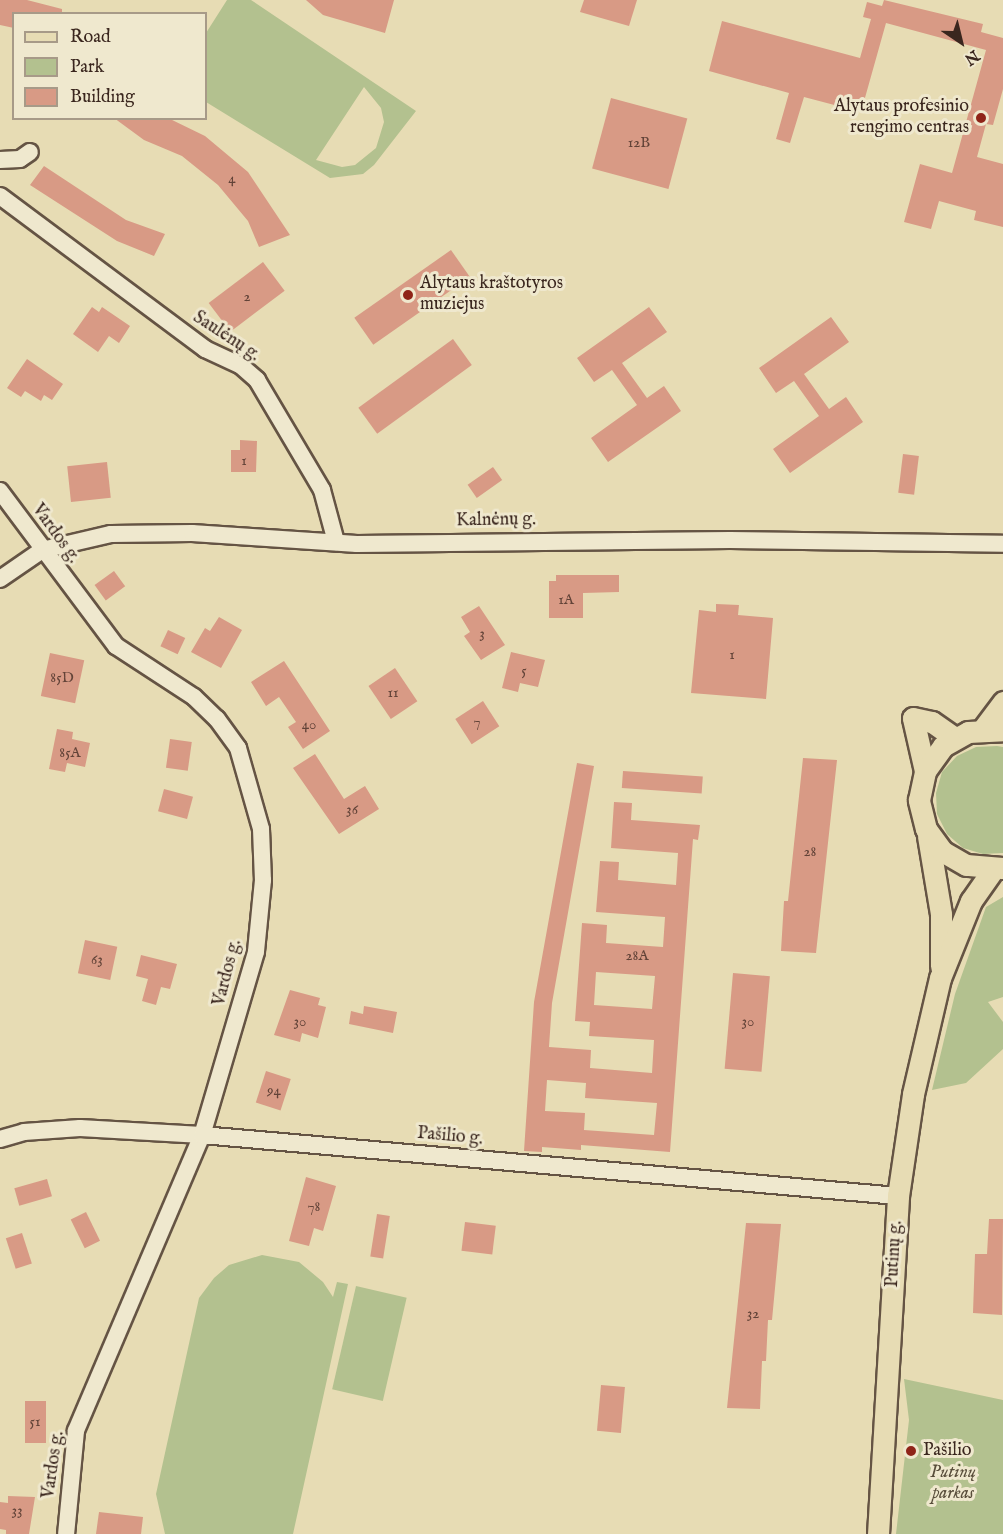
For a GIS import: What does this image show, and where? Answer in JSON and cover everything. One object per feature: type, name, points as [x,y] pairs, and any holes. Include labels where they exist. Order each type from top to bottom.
[{"type":"main road","points":[[925,771],[943,746],[955,738],[993,729],[1003,702]]},
{"type":"main road","points":[[925,771],[913,717],[932,722],[955,738]]},
{"type":"main road","name":"Putinų g.","points":[[925,771],[919,800],[936,864],[941,914],[940,978]]},
{"type":"main road","points":[[926,829],[953,859],[998,869]]},
{"type":"main road","name":"Putinų g.","points":[[878,1534],[898,1196],[913,1094],[940,978],[971,901],[998,869]]},
{"type":"street","points":[[0,160],[21,159],[30,152]]},
{"type":"street","name":"Saulėnų g.","points":[[0,196],[205,348],[240,365],[257,380],[322,490],[336,542]]},
{"type":"street","name":"Vardos g.","points":[[0,491],[116,646],[194,697],[217,718],[238,748],[261,829],[264,880],[256,952],[202,1135],[76,1431],[66,1534]]},
{"type":"street","name":"Kalnėnų g.","points":[[0,579],[42,550],[111,534],[192,533],[336,542],[836,540],[1003,544]]},
{"type":"street","name":"Pašilio g.","points":[[0,1139],[24,1132],[80,1128],[202,1135],[898,1196]]},
{"type":"green space","points":[[227,0],[251,0],[416,111],[374,165],[363,174],[330,178],[207,103],[207,31]],"holes":[[[364,87],[381,108],[384,122],[376,148],[355,165],[342,167],[316,160]]]},
{"type":"green space","points":[[976,747],[1003,747],[1003,853],[983,854],[963,848],[947,834],[937,814],[936,793],[942,772],[957,756]]},
{"type":"green space","points":[[1003,897],[1003,997],[988,1002],[1003,1022],[1003,1049],[966,1083],[932,1090],[955,994],[986,907]]},
{"type":"green space","points":[[262,1255],[299,1262],[323,1282],[333,1297],[337,1282],[348,1284],[293,1534],[165,1534],[156,1494],[199,1298],[214,1278],[229,1265]]},
{"type":"green space","points":[[356,1286],[407,1298],[383,1401],[332,1389]]},
{"type":"green space","name":"Putinų parkas","points":[[904,1379],[1003,1400],[1003,1534],[896,1534],[909,1420]]},
{"type":"building","points":[[0,0],[27,0],[62,9],[62,12],[12,12],[12,28],[0,25]]},
{"type":"building","points":[[306,0],[394,0],[385,33],[323,15]]},
{"type":"building","points":[[584,0],[637,0],[629,26],[580,12]]},
{"type":"building","name":"Alytaus profesinio rengimo centras","points":[[884,0],[983,24],[981,32],[1003,38],[1003,89],[993,125],[986,124],[977,157],[1003,164],[1003,227],[974,220],[976,211],[939,201],[931,229],[904,222],[920,164],[952,173],[986,50],[886,23],[861,112],[804,97],[790,143],[776,139],[789,93],[709,71],[722,21],[860,58],[871,19],[863,17],[867,2],[882,6]]},
{"type":"building","points":[[611,98],[687,118],[668,189],[592,169]]},
{"type":"building","points":[[117,120],[172,120],[205,136],[248,172],[290,235],[259,247],[248,221],[218,185],[182,156],[144,140]]},
{"type":"building","points":[[44,166],[126,220],[165,234],[154,256],[117,241],[30,185]]},
{"type":"building","points":[[451,250],[470,277],[373,345],[354,318]]},
{"type":"building","points":[[263,262],[285,291],[230,332],[209,303]]},
{"type":"building","points":[[92,307],[99,312],[102,307],[130,326],[119,343],[109,336],[98,352],[73,334]]},
{"type":"building","points":[[649,307],[667,332],[622,363],[647,398],[664,386],[681,411],[608,462],[591,438],[637,405],[612,370],[594,382],[577,358]]},
{"type":"building","points":[[831,317],[849,342],[804,374],[829,409],[846,397],[863,422],[790,473],[773,449],[819,416],[794,381],[776,393],[759,368]]},
{"type":"building","points":[[453,339],[472,365],[377,434],[358,408]]},
{"type":"building","points":[[27,359],[63,384],[52,400],[44,395],[41,401],[25,391],[21,397],[7,388]]},
{"type":"building","points":[[240,440],[257,441],[256,472],[231,472],[231,450],[240,450]]},
{"type":"building","points":[[903,454],[919,456],[914,495],[898,493]]},
{"type":"building","points":[[107,462],[111,498],[71,502],[67,466]]},
{"type":"building","points":[[493,467],[502,480],[477,498],[468,485]]},
{"type":"building","points":[[114,571],[125,586],[106,600],[95,585]]},
{"type":"building","points":[[556,575],[619,575],[619,592],[583,593],[583,618],[549,618],[549,581],[556,581]]},
{"type":"building","points":[[716,604],[739,605],[738,615],[773,618],[766,699],[691,693],[699,610],[716,612]]},
{"type":"building","points":[[479,606],[505,645],[481,660],[464,636],[470,632],[461,617]]},
{"type":"building","points":[[219,617],[242,630],[221,668],[191,652],[205,628],[210,631]]},
{"type":"building","points":[[168,630],[185,638],[178,654],[160,646]]},
{"type":"building","points":[[511,652],[545,660],[538,687],[520,683],[518,692],[502,688]]},
{"type":"building","points":[[50,653],[84,660],[75,703],[41,696]]},
{"type":"building","points":[[284,661],[330,731],[303,749],[288,727],[296,722],[279,697],[266,706],[251,682]]},
{"type":"building","points":[[395,668],[417,701],[391,719],[368,686]]},
{"type":"building","points":[[483,701],[499,726],[472,744],[455,719]]},
{"type":"building","points":[[57,729],[73,732],[72,739],[90,743],[85,767],[67,763],[65,772],[49,769]]},
{"type":"building","points":[[170,739],[192,742],[188,771],[166,768]]},
{"type":"building","points":[[315,754],[344,799],[365,786],[379,809],[339,834],[293,768]]},
{"type":"building","points":[[803,758],[837,760],[816,953],[781,951],[784,901],[788,901]]},
{"type":"building","points":[[577,763],[594,766],[552,1003],[549,1047],[591,1050],[590,1068],[652,1073],[654,1040],[589,1036],[590,1022],[575,1021],[582,923],[607,925],[606,943],[663,947],[665,917],[596,912],[600,861],[619,862],[618,880],[676,885],[678,853],[611,848],[614,802],[632,803],[631,820],[700,825],[698,840],[693,839],[670,1152],[581,1145],[581,1150],[542,1147],[542,1152],[524,1151],[534,1002]],"holes":[[[596,972],[655,976],[652,1009],[594,1005]],[[547,1080],[586,1083],[585,1098],[657,1103],[654,1135],[584,1130],[585,1113],[545,1111]]]},
{"type":"building","points":[[623,771],[703,777],[702,794],[622,788]]},
{"type":"building","points":[[164,789],[193,797],[187,819],[158,811]]},
{"type":"building","points":[[85,940],[117,947],[110,980],[78,973]]},
{"type":"building","points":[[141,955],[177,964],[170,989],[161,987],[156,1005],[142,1001],[148,979],[136,976]]},
{"type":"building","points":[[733,973],[770,976],[761,1072],[725,1069]]},
{"type":"building","points":[[290,990],[320,998],[318,1005],[326,1007],[318,1038],[302,1033],[300,1042],[274,1035]]},
{"type":"building","points":[[364,1006],[397,1012],[393,1033],[349,1024],[351,1011],[363,1014]]},
{"type":"building","points":[[266,1071],[291,1079],[281,1110],[256,1102]]},
{"type":"building","points":[[306,1177],[336,1186],[323,1231],[314,1228],[309,1246],[289,1241]]},
{"type":"building","points":[[47,1179],[52,1196],[19,1206],[14,1188]]},
{"type":"building","points":[[86,1212],[100,1241],[85,1248],[71,1219]]},
{"type":"building","points":[[377,1214],[390,1216],[383,1259],[370,1256]]},
{"type":"building","points":[[989,1219],[1003,1219],[1002,1315],[973,1313],[975,1254],[987,1254]]},
{"type":"building","points":[[465,1222],[496,1226],[492,1255],[461,1251]]},
{"type":"building","points":[[746,1223],[781,1224],[772,1320],[768,1320],[766,1361],[762,1361],[760,1409],[727,1408]]},
{"type":"building","points":[[22,1233],[32,1263],[16,1269],[6,1238]]},
{"type":"building","points":[[601,1385],[625,1387],[621,1433],[597,1431]]},
{"type":"building","points":[[25,1401],[46,1401],[46,1443],[25,1443]]},
{"type":"building","points":[[8,1496],[35,1497],[29,1534],[6,1534],[6,1530],[0,1529],[0,1502],[8,1503]]},
{"type":"building","points":[[99,1512],[143,1517],[141,1534],[96,1534]]},
{"type":"place","name":"Alytaus profesinio rengimo centras","points":[[981,118]]},
{"type":"place","name":"Alytaus kraštotyros muziejus","points":[[408,295]]},
{"type":"place","name":"Pašilio","points":[[911,1451]]}]
